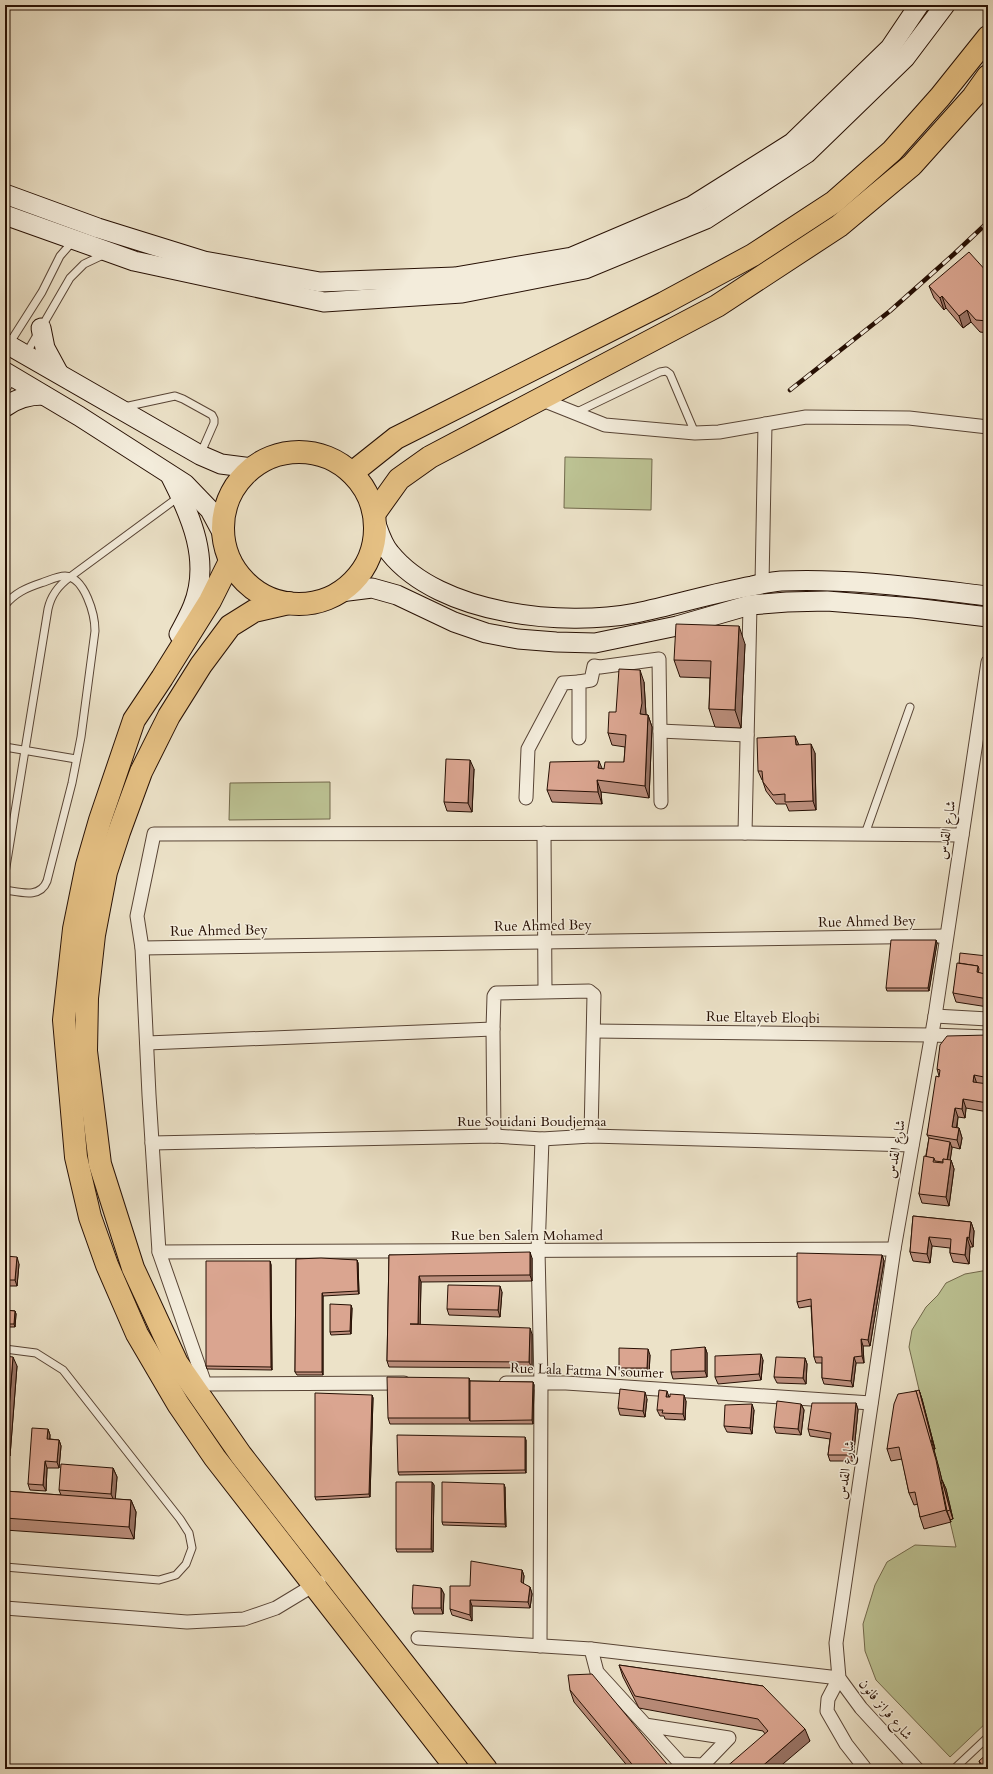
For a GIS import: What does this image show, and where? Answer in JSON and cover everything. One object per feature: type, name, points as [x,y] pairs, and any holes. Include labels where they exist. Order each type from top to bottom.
[{"type":"highway","points":[[352,473],[396,438],[657,307],[752,256],[834,202],[892,151],[940,97],[988,37]]},
{"type":"highway","points":[[374,517],[399,479],[430,457],[717,306],[839,226],[912,165],[973,97],[988,76]]},
{"type":"highway","points":[[292,452],[299,452],[314,453],[334,460],[352,473],[362,485],[370,499],[374,517],[374,541],[368,561],[356,578],[340,592],[324,600],[307,604],[289,603],[265,596],[244,581],[230,560],[224,536],[225,511],[235,487],[252,468],[271,458],[292,452]]},
{"type":"highway","points":[[230,560],[210,601],[134,720],[104,807],[87,865],[74,929],[64,1020],[76,1156],[90,1217],[107,1264],[137,1334],[178,1404],[215,1458],[457,1769]]},
{"type":"highway","points":[[289,603],[254,611],[230,626],[201,665],[169,716],[141,772],[119,832],[106,872],[94,935],[87,998],[86,1051],[100,1164],[134,1268],[158,1324],[178,1363],[200,1398],[241,1455],[330,1571],[486,1769]]},
{"type":"main road","points":[[5,194],[98,228],[204,261],[320,282],[455,277],[572,257],[692,206],[792,143],[890,48],[919,5]]},
{"type":"main road","points":[[5,215],[134,261],[324,302],[462,293],[585,269],[706,219],[807,153],[905,58],[945,5]]},
{"type":"main road","points":[[74,240],[98,228]]},
{"type":"main road","points":[[41,328],[46,352],[59,373]]},
{"type":"main road","points":[[6,346],[26,354],[200,455],[220,464],[252,468]]},
{"type":"main road","points":[[26,354],[8,380],[43,395],[79,416],[185,484],[210,510],[224,536]]},
{"type":"main road","points":[[79,416],[93,392]]},
{"type":"main road","points":[[5,406],[26,396],[43,395]]},
{"type":"main road","points":[[134,720],[191,611],[200,580],[199,554],[192,521],[169,474]]},
{"type":"main road","points":[[374,517],[382,541],[389,553],[400,564],[426,583],[452,596],[513,614],[585,619],[636,613],[733,589],[779,581],[821,580],[910,587],[988,596]]},
{"type":"main road","points":[[340,592],[372,588],[397,595],[454,622],[486,633],[518,639],[595,643],[677,626],[750,605],[827,601],[914,608],[988,617]]},
{"type":"main road","points":[[668,605],[677,626]]},
{"type":"street","points":[[540,399],[605,426],[695,433],[719,432],[806,416],[901,417],[988,427]]},
{"type":"street","points":[[762,584],[766,424]]},
{"type":"street","points":[[745,833],[750,605]]},
{"type":"street","points":[[526,798],[528,749],[563,683],[591,680],[594,666],[600,667],[659,659],[661,802]]},
{"type":"street","name":"شارع القدس","points":[[836,1642],[894,1249],[932,1035],[988,662]]},
{"type":"street","points":[[579,682],[579,738]]},
{"type":"street","points":[[660,731],[747,735]]},
{"type":"street","points":[[544,833],[545,992]]},
{"type":"street","points":[[416,1384],[205,1384],[159,1252],[142,948],[137,916],[154,834],[745,833],[962,836]]},
{"type":"street","name":"Rue Ahmed Bey","points":[[142,948],[946,936]]},
{"type":"street","points":[[494,1136],[494,996],[496,993],[589,991],[592,993],[594,1030],[592,1136]]},
{"type":"street","points":[[935,1016],[988,1019]]},
{"type":"street","points":[[147,1043],[493,1029]]},
{"type":"street","name":"Rue Eltayeb Eloqbi","points":[[594,1030],[932,1035],[988,1038]]},
{"type":"street","name":"Rue Souidani Boudjemaa","points":[[152,1143],[494,1136],[542,1139],[592,1136],[912,1145]]},
{"type":"street","points":[[540,1646],[540,1382],[538,1251],[542,1139]]},
{"type":"street","name":"Rue ben Salem Mohamed","points":[[159,1252],[894,1249]]},
{"type":"street","name":"Rue Lala Fatma N'soumer","points":[[493,1383],[540,1382],[871,1403]]},
{"type":"street","points":[[5,1608],[187,1622],[244,1619],[276,1608],[315,1586],[330,1571]]},
{"type":"street","points":[[418,1638],[591,1649],[839,1678],[828,1699],[827,1711],[846,1744],[864,1767]]},
{"type":"street","name":"شارع فرانز فانون","points":[[836,1642],[839,1678],[861,1708],[917,1769]]},
{"type":"street","points":[[591,1649],[597,1672],[645,1725],[681,1764],[702,1765],[729,1738],[645,1725]]},
{"type":"lane","points":[[6,346],[42,292],[60,256],[74,240]]},
{"type":"lane","points":[[26,354],[76,270],[92,259],[111,253]]},
{"type":"lane","points":[[575,414],[660,372],[666,371],[670,374],[695,433]]},
{"type":"lane","points":[[120,408],[175,396],[184,399],[212,415],[214,423],[200,455]]},
{"type":"lane","points":[[5,873],[49,602],[60,585],[180,496]]},
{"type":"lane","points":[[5,605],[18,592],[26,588],[63,576],[70,577],[83,588],[94,617],[95,624],[81,737],[72,783],[45,885],[39,891],[31,893],[5,890]]},
{"type":"lane","points":[[865,834],[910,706]]},
{"type":"lane","points":[[5,747],[76,759]]},
{"type":"lane","points":[[5,1349],[36,1353],[63,1370],[180,1519],[189,1533],[192,1548],[186,1564],[176,1575],[159,1580],[5,1567]]},
{"type":"lane","points":[[954,1769],[988,1737]]},
{"type":"green space","points":[[565,457],[652,459],[651,510],[564,508]]},
{"type":"green space","points":[[330,782],[330,819],[229,820],[230,783]]},
{"type":"green space","points":[[988,1270],[988,1721],[950,1757],[876,1680],[865,1651],[863,1624],[875,1585],[887,1562],[915,1545],[956,1547],[909,1347],[912,1330],[926,1307],[938,1295],[946,1283],[965,1274]]},
{"type":"building","points":[[969,252],[988,273],[988,321],[976,320],[967,310],[959,316],[942,296],[940,298],[929,286]]},
{"type":"building","points":[[676,624],[739,626],[735,710],[709,709],[711,661],[674,660]]},
{"type":"building","points":[[619,669],[640,670],[642,703],[640,714],[648,715],[645,786],[597,780],[598,792],[547,790],[550,762],[599,761],[598,768],[604,769],[605,762],[624,762],[626,735],[608,733],[609,712],[616,712]]},
{"type":"building","points":[[795,736],[796,745],[811,744],[813,801],[785,802],[785,794],[773,795],[763,782],[762,771],[758,771],[757,738]]},
{"type":"building","points":[[446,759],[470,760],[468,803],[444,802]]},
{"type":"building","points":[[891,940],[936,940],[928,988],[886,988]]},
{"type":"building","points":[[960,953],[987,956],[985,974],[978,973],[978,966],[959,963]]},
{"type":"building","points":[[988,954],[988,999],[953,993],[957,963],[978,966],[977,972],[985,974]]},
{"type":"building","points":[[988,1035],[988,1053],[984,1077],[974,1075],[973,1082],[988,1084],[988,1103],[963,1099],[962,1109],[955,1108],[952,1127],[959,1128],[957,1140],[927,1135],[936,1076],[939,1077],[940,1070],[937,1069],[940,1045],[947,1036]]},
{"type":"building","points":[[929,1138],[950,1142],[947,1160],[943,1159],[943,1162],[935,1161],[934,1158],[926,1157]]},
{"type":"building","points":[[924,1156],[934,1158],[933,1162],[943,1163],[943,1159],[951,1160],[946,1197],[919,1194]]},
{"type":"building","points":[[913,1216],[971,1222],[969,1238],[967,1237],[965,1255],[950,1253],[951,1239],[929,1237],[927,1254],[910,1252]]},
{"type":"building","points":[[530,1252],[530,1275],[419,1276],[418,1324],[410,1324],[530,1328],[529,1362],[387,1361],[389,1255]]},
{"type":"building","points":[[797,1253],[882,1255],[868,1340],[861,1339],[862,1356],[854,1357],[851,1381],[822,1378],[822,1357],[814,1357],[811,1299],[797,1302]]},
{"type":"building","points":[[5,1256],[17,1257],[15,1280],[5,1280]]},
{"type":"building","points":[[321,1258],[357,1260],[358,1291],[322,1293],[322,1372],[295,1372],[296,1259]]},
{"type":"building","points":[[206,1261],[270,1261],[271,1367],[206,1366]]},
{"type":"building","points":[[448,1285],[500,1286],[498,1310],[447,1309]]},
{"type":"building","points":[[330,1304],[351,1305],[350,1331],[330,1332]]},
{"type":"building","points":[[5,1310],[15,1311],[14,1324],[5,1324]]},
{"type":"building","points":[[705,1347],[705,1371],[671,1372],[671,1350]]},
{"type":"building","points":[[619,1348],[648,1349],[647,1368],[619,1368]]},
{"type":"building","points":[[761,1354],[759,1374],[715,1377],[715,1356]]},
{"type":"building","points":[[5,1356],[13,1357],[6,1447],[5,1447]]},
{"type":"building","points":[[776,1357],[805,1358],[803,1378],[774,1377]]},
{"type":"building","points":[[387,1377],[469,1378],[469,1418],[388,1418]]},
{"type":"building","points":[[470,1381],[533,1382],[532,1420],[470,1421]]},
{"type":"building","points":[[620,1389],[645,1392],[643,1411],[618,1408]]},
{"type":"building","points":[[659,1390],[667,1391],[666,1397],[670,1397],[670,1394],[684,1395],[683,1414],[662,1413],[663,1410],[657,1410]]},
{"type":"building","points":[[919,1390],[932,1440],[930,1441],[916,1391],[909,1393]]},
{"type":"building","points":[[916,1391],[936,1460],[946,1510],[920,1517],[915,1492],[909,1493],[899,1447],[887,1449],[894,1404],[898,1394]]},
{"type":"building","points":[[315,1393],[372,1395],[369,1494],[315,1497]]},
{"type":"building","points":[[777,1401],[801,1404],[798,1429],[774,1427]]},
{"type":"building","points":[[812,1403],[856,1403],[851,1455],[828,1455],[831,1433],[808,1429]]},
{"type":"building","points":[[752,1404],[750,1428],[724,1426],[725,1405]]},
{"type":"building","points":[[32,1428],[48,1429],[47,1439],[59,1440],[57,1462],[45,1461],[43,1485],[28,1484]]},
{"type":"building","points":[[397,1435],[525,1437],[525,1470],[398,1472]]},
{"type":"building","points":[[61,1464],[113,1468],[111,1494],[59,1490]]},
{"type":"building","points":[[942,1480],[950,1510],[947,1511],[941,1481]]},
{"type":"building","points":[[396,1482],[432,1482],[431,1549],[396,1549]]},
{"type":"building","points":[[442,1482],[504,1484],[505,1524],[442,1522]]},
{"type":"building","points":[[5,1491],[131,1500],[129,1527],[5,1518]]},
{"type":"building","points":[[471,1561],[522,1570],[521,1582],[530,1587],[528,1602],[470,1600],[470,1615],[450,1609],[450,1586],[470,1586]]},
{"type":"building","points":[[413,1585],[441,1588],[441,1608],[412,1608]]},
{"type":"building","points":[[619,1665],[763,1686],[805,1729],[759,1769],[724,1769],[768,1731],[758,1719],[635,1696]]},
{"type":"building","points":[[592,1674],[671,1769],[636,1769],[570,1690],[568,1675]]},
{"type":"building","points":[[988,1753],[988,1769],[985,1769],[979,1761]]},
{"type":"building","points":[[793,1766],[817,1769],[789,1769]]},
{"type":"railway","points":[[790,390],[890,311],[988,222]]}]
